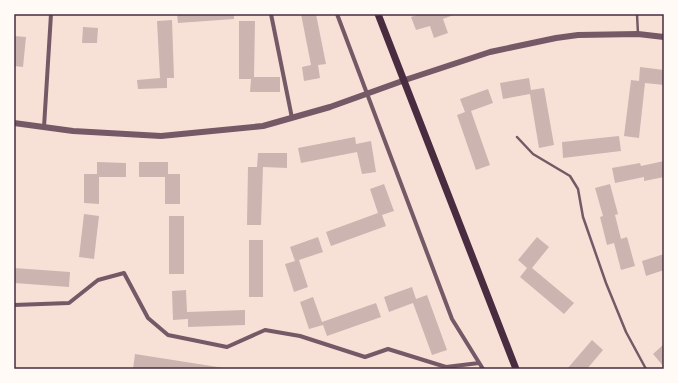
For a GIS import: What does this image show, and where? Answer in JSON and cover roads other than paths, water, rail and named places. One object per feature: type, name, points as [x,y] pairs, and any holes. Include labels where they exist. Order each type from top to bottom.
[{"type":"main road","points":[[378,14],[405,80],[516,369]]},
{"type":"street","points":[[44,127],[51,14]]},
{"type":"street","points":[[271,14],[292,118]]},
{"type":"street","points":[[336,14],[368,94],[452,319],[483,369]]},
{"type":"street","points":[[14,123],[73,131],[161,136],[263,126],[330,107],[490,52],[556,38],[578,35],[638,34],[664,37]]},
{"type":"street","points":[[14,305],[69,303],[98,280],[124,274],[148,318],[168,336],[227,347],[265,330],[300,336],[365,357],[388,349],[446,368],[479,363]]},
{"type":"lane","points":[[637,14],[638,34]]},
{"type":"lane","points":[[517,137],[533,154],[570,176],[578,189],[583,217],[606,283],[626,332],[646,369]]}]
